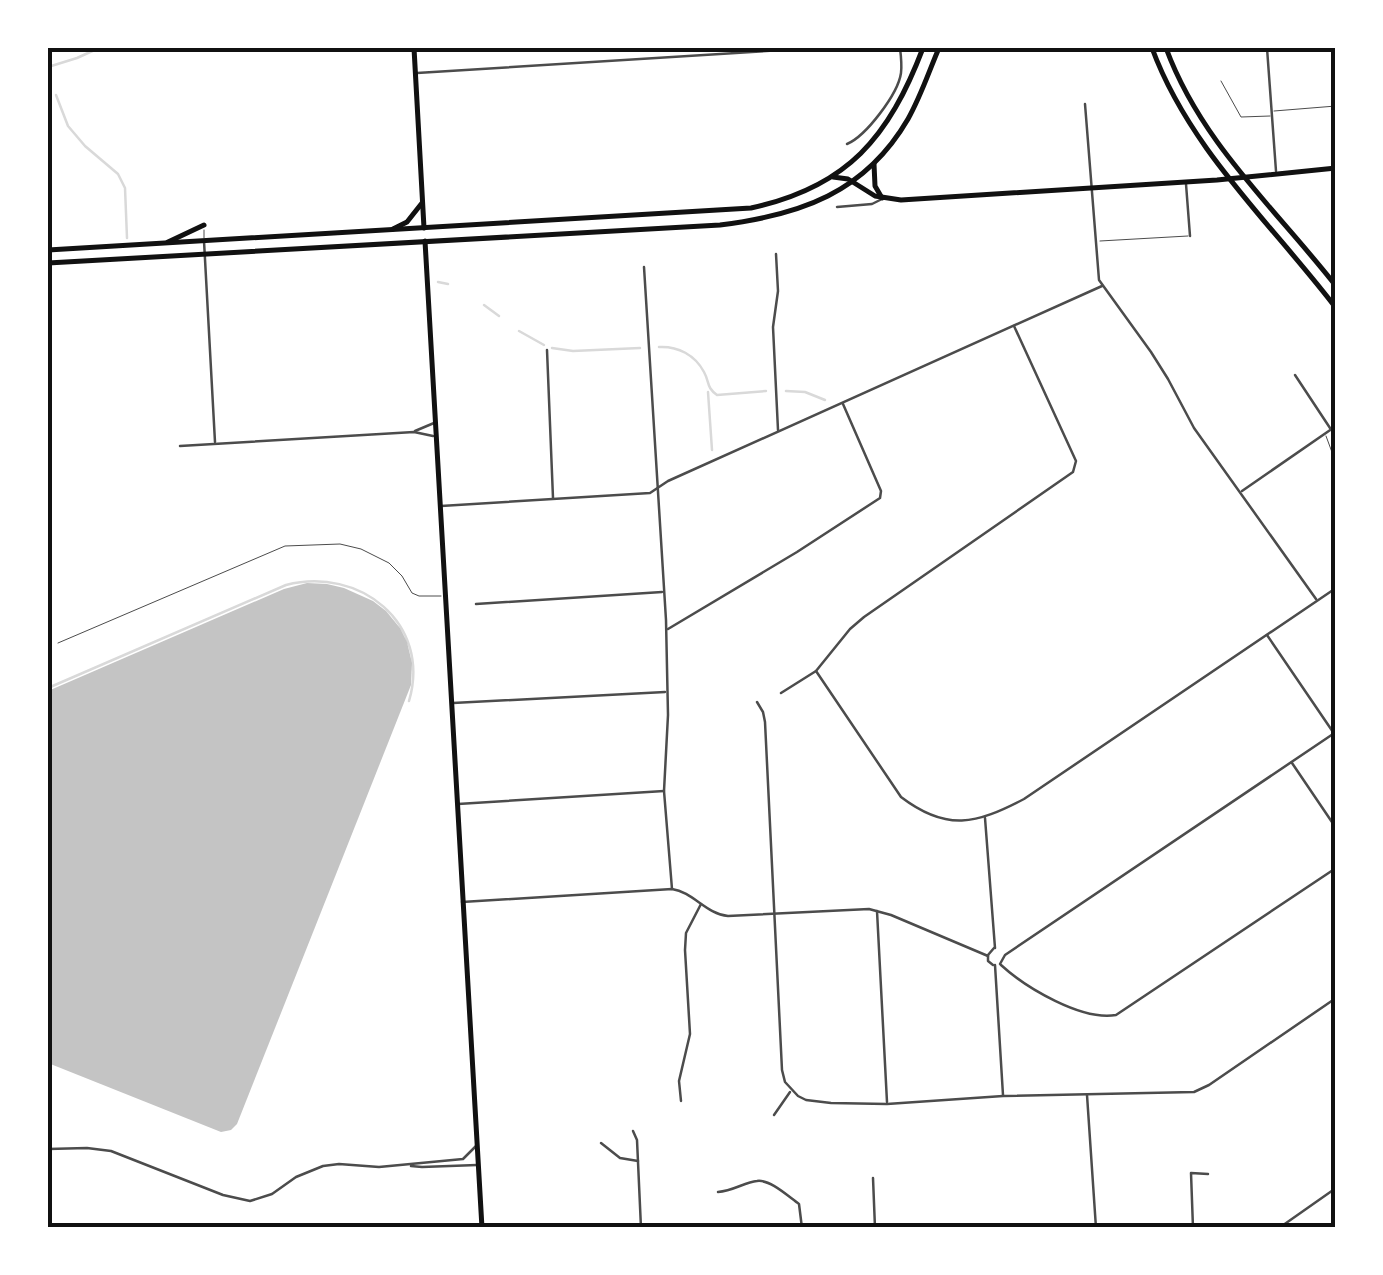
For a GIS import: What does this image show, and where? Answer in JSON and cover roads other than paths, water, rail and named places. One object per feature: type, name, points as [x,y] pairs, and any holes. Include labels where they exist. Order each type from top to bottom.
[{"type":"main road","points":[[414,48],[482,1228]]},
{"type":"main road","points":[[48,250],[751,208],[804,194],[854,160],[902,97],[924,48]]},
{"type":"main road","points":[[48,263],[750,222],[807,207],[852,182],[875,161],[908,119],[939,48]]},
{"type":"main road","points":[[1152,48],[1187,120],[1206,149],[1336,308]]},
{"type":"main road","points":[[1166,48],[1204,126],[1241,177],[1336,286]]},
{"type":"main road","points":[[875,161],[875,186],[882,198]]},
{"type":"main road","points":[[833,177],[882,198],[910,200],[1091,190],[1336,168]]},
{"type":"main road","points":[[390,230],[407,222],[422,203]]},
{"type":"main road","points":[[166,243],[204,227]]},
{"type":"street","points":[[415,73],[814,48]]},
{"type":"street","points":[[847,144],[857,140],[887,103],[901,77],[900,48]]},
{"type":"street","points":[[1268,48],[1276,173]]},
{"type":"street","points":[[1085,104],[1102,286],[1151,352],[1194,428],[1317,600]]},
{"type":"street","points":[[1186,182],[1190,236]]},
{"type":"street","points":[[837,207],[872,204],[882,198]]},
{"type":"street","points":[[204,241],[215,444]]},
{"type":"street","points":[[776,254],[778,291],[772,327],[778,432]]},
{"type":"street","points":[[644,267],[666,630],[668,715],[664,791],[672,889]]},
{"type":"street","points":[[439,506],[644,494],[1102,286]]},
{"type":"street","points":[[781,693],[816,671],[850,628],[1073,472],[1076,462],[1014,326]]},
{"type":"street","points":[[548,350],[553,499]]},
{"type":"street","points":[[1295,375],[1330,430]]},
{"type":"street","points":[[666,630],[880,498],[882,491],[842,403]]},
{"type":"street","points":[[414,432],[434,423]]},
{"type":"street","points":[[1240,492],[1336,426]]},
{"type":"street","points":[[180,446],[414,432],[435,437]]},
{"type":"street","points":[[816,671],[901,797],[934,818],[968,820],[1024,800],[1336,588]]},
{"type":"street","points":[[476,604],[664,592]]},
{"type":"street","points":[[1003,1096],[997,965],[1004,955],[1335,732],[1267,634]]},
{"type":"street","points":[[451,702],[667,692]]},
{"type":"street","points":[[756,702],[765,722],[782,1070],[791,1090],[806,1100],[887,1104],[1003,1096],[1194,1092],[1336,998]]},
{"type":"street","points":[[1291,762],[1336,828]]},
{"type":"street","points":[[456,804],[664,791]]},
{"type":"street","points":[[985,817],[995,948]]},
{"type":"street","points":[[1004,955],[995,948],[988,952],[990,963],[1058,1003],[1106,1016],[1116,1015],[1336,868]]},
{"type":"street","points":[[462,902],[672,889],[683,891],[720,916],[862,908],[877,910],[988,956]]},
{"type":"street","points":[[681,1101],[679,1081],[690,1034],[684,950],[686,933],[702,904]]},
{"type":"street","points":[[877,910],[887,1104]]},
{"type":"street","points":[[774,1115],[791,1090]]},
{"type":"street","points":[[1087,1095],[1096,1228]]},
{"type":"street","points":[[633,1131],[637,1140],[640,1228]]},
{"type":"street","points":[[600,1143],[620,1158],[638,1160]]},
{"type":"street","points":[[48,1149],[111,1151],[242,1201],[265,1197],[296,1177],[324,1166],[410,1165],[463,1159],[476,1145]]},
{"type":"street","points":[[410,1165],[478,1165]]},
{"type":"street","points":[[1194,1228],[1192,1173],[1208,1174]]},
{"type":"street","points":[[873,1178],[875,1228]]},
{"type":"street","points":[[718,1192],[764,1182],[799,1204],[802,1228]]},
{"type":"street","points":[[1279,1228],[1336,1188]]},
{"type":"lane","points":[[1221,81],[1241,117],[1336,106]]},
{"type":"lane","points":[[204,227],[204,241]]},
{"type":"lane","points":[[1097,242],[1190,236]]},
{"type":"lane","points":[[1325,433],[1336,463]]},
{"type":"lane","points":[[58,643],[286,546],[340,544],[361,548],[390,562],[419,596],[444,595]]},
{"type":"waterway","points":[[48,67],[99,48]]},
{"type":"waterway","points":[[56,95],[68,126],[118,174],[125,188],[127,238]]},
{"type":"waterway","points":[[438,282],[448,284]]},
{"type":"waterway","points":[[484,305],[499,316]]},
{"type":"waterway","points":[[519,331],[544,345]]},
{"type":"waterway","points":[[659,347],[691,356],[717,395],[766,391]]},
{"type":"waterway","points":[[552,348],[640,348]]},
{"type":"waterway","points":[[786,391],[805,392],[825,400]]},
{"type":"waterway","points":[[708,392],[712,450]]},
{"type":"waterway","points":[[48,688],[286,585],[313,581],[339,584],[363,593],[399,625],[410,647],[413,673],[409,701]]}]
